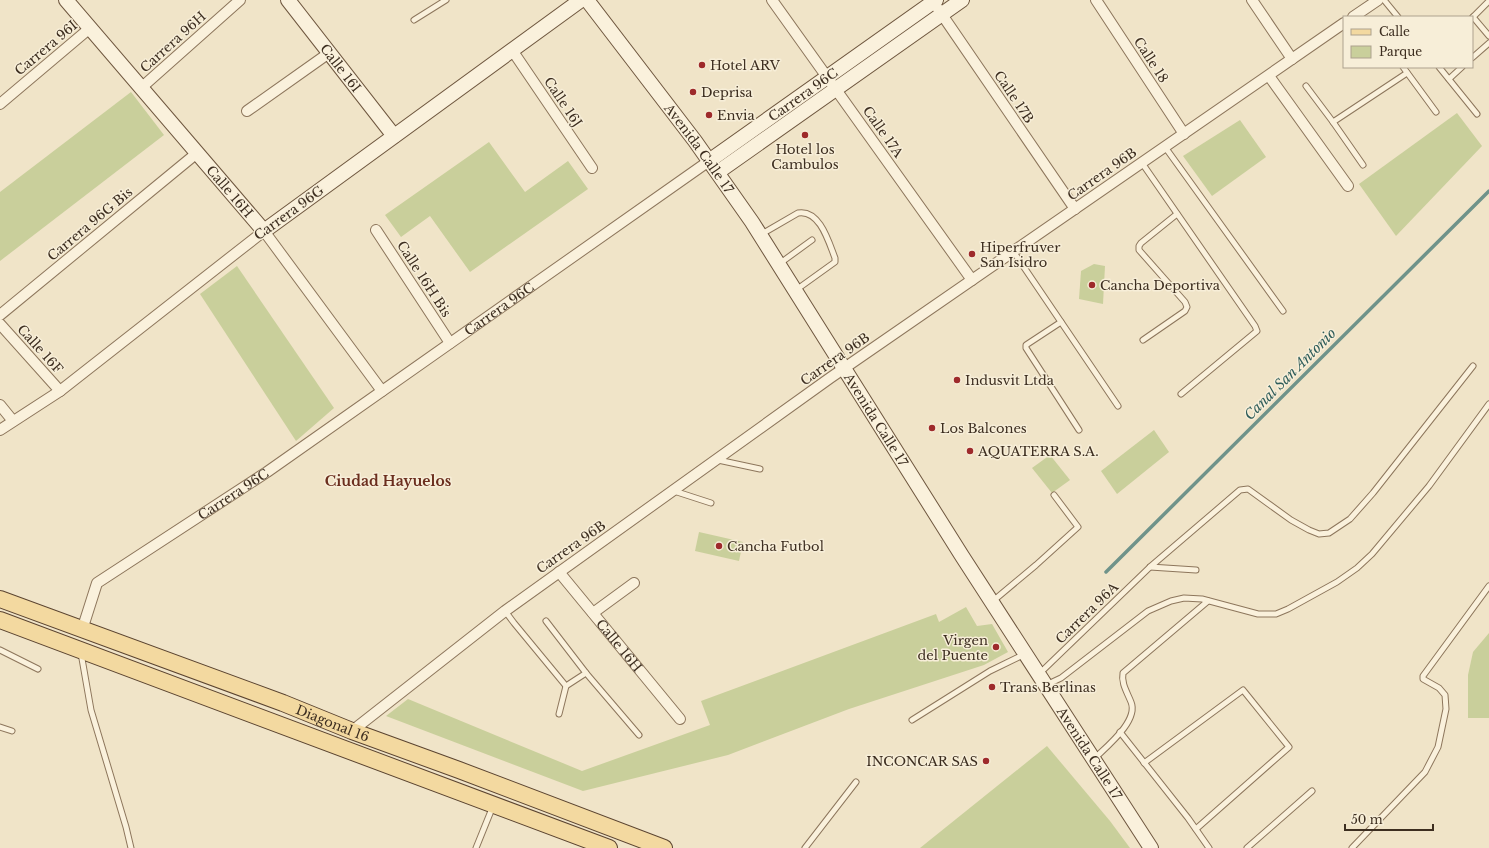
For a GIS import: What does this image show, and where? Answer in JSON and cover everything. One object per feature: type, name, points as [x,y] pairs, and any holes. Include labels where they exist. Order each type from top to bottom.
[{"type":"main road","name":"Diagonal 16","points":[[0,599],[664,848]]},
{"type":"main road","name":"Diagonal 16","points":[[0,620],[494,805],[589,845],[609,848]]},
{"type":"street","name":"Carrera 96H","points":[[141,88],[240,0]]},
{"type":"street","name":"Calle 16I","points":[[288,0],[394,136]]},
{"type":"street","name":"Carrera 96G","points":[[0,430],[60,391],[264,231],[581,0]]},
{"type":"street","name":"Avenida Calle 17","points":[[587,0],[718,172],[760,235],[992,602],[1151,848]]},
{"type":"street","name":"Calle 17A","points":[[772,0],[972,280]]},
{"type":"street","name":"Carrera 96C","points":[[718,172],[962,0]]},
{"type":"street","name":"Calle 18","points":[[1096,0],[1184,134]]},
{"type":"street","points":[[1252,0],[1292,59]]},
{"type":"street","points":[[1360,15],[1378,0]]},
{"type":"street","name":"Carrera 96C","points":[[82,630],[98,583],[268,472],[934,1]]},
{"type":"street","name":"Calle 17B","points":[[934,1],[1075,209]]},
{"type":"street","name":"Calle 16H","points":[[72,2],[90,28],[264,231],[382,391]]},
{"type":"street","name":"Carrera 96B","points":[[352,731],[505,611],[844,368],[1343,24]]},
{"type":"street","name":"Carrera 96I","points":[[0,104],[90,28]]},
{"type":"street","name":"Calle 16J","points":[[512,50],[592,168]]},
{"type":"street","points":[[247,111],[329,53]]},
{"type":"street","points":[[1269,76],[1348,186]]},
{"type":"street","name":"Carrera 96G Bis","points":[[0,315],[197,153]]},
{"type":"street","name":"Calle 16H Bis","points":[[376,230],[450,343]]},
{"type":"street","name":"Calle 16F","points":[[0,324],[60,391]]},
{"type":"street","points":[[0,405],[13,421]]},
{"type":"street","name":"Calle 16H","points":[[559,572],[680,719]]},
{"type":"street","points":[[593,613],[634,583]]},
{"type":"lane","points":[[414,20],[446,0]]},
{"type":"lane","points":[[1384,0],[1397,16]]},
{"type":"lane","points":[[1489,1],[1473,18],[1489,36]]},
{"type":"lane","points":[[1473,57],[1489,43]]},
{"type":"lane","points":[[1404,68],[1436,112]]},
{"type":"lane","points":[[1440,68],[1477,114]]},
{"type":"lane","points":[[1449,79],[1461,68]]},
{"type":"lane","points":[[1333,122],[1407,73]]},
{"type":"lane","points":[[1306,86],[1363,165]]},
{"type":"lane","points":[[1164,147],[1282,311]]},
{"type":"lane","points":[[1142,162],[1251,320],[1257,331],[1181,394]]},
{"type":"lane","points":[[760,235],[798,213],[808,213],[815,218],[835,258],[835,262],[795,290]]},
{"type":"lane","points":[[1142,340],[1185,311],[1187,308],[1185,302],[1139,250],[1141,242],[1177,214]]},
{"type":"lane","points":[[778,264],[812,240]]},
{"type":"lane","points":[[1013,251],[1118,406]]},
{"type":"lane","points":[[1061,322],[1026,345],[1026,348],[1079,430]]},
{"type":"lane","name":"Carrera 96A","points":[[1043,680],[1150,567],[1240,490],[1248,489],[1291,520],[1319,534],[1329,533],[1350,519],[1373,493],[1472,366]]},
{"type":"lane","points":[[1043,680],[1061,678],[1148,611],[1171,601],[1184,598],[1208,600],[1258,614],[1276,614],[1288,609],[1358,568],[1372,554],[1429,486],[1489,404]]},
{"type":"lane","points":[[717,459],[760,469]]},
{"type":"lane","points":[[674,491],[712,503]]},
{"type":"lane","points":[[992,602],[1078,527],[1054,495]]},
{"type":"lane","points":[[1150,567],[1196,570]]},
{"type":"lane","points":[[1352,848],[1425,772],[1438,747],[1446,709],[1445,695],[1439,688],[1423,679],[1424,672],[1489,586]]},
{"type":"lane","points":[[1094,760],[1128,725],[1133,712],[1132,704],[1122,678],[1123,672],[1208,600]]},
{"type":"lane","points":[[505,611],[566,686]]},
{"type":"lane","points":[[546,621],[586,673],[639,735]]},
{"type":"lane","points":[[0,650],[38,669]]},
{"type":"lane","points":[[80,650],[91,710],[131,848]]},
{"type":"lane","points":[[912,720],[990,671],[1026,654]]},
{"type":"lane","points":[[559,714],[566,686],[586,673]]},
{"type":"lane","points":[[1144,763],[1243,690],[1289,748],[1196,829]]},
{"type":"lane","points":[[0,727],[12,731]]},
{"type":"lane","points":[[1120,732],[1196,829],[1209,848]]},
{"type":"lane","points":[[805,848],[856,782]]},
{"type":"lane","points":[[1247,848],[1312,791]]},
{"type":"lane","points":[[476,848],[494,805]]},
{"type":"green space","points":[[131,92],[164,135],[0,261],[0,192]]},
{"type":"green space","points":[[1457,113],[1482,146],[1396,236],[1359,184]]},
{"type":"green space","points":[[1240,120],[1266,157],[1212,196],[1183,156]]},
{"type":"green space","points":[[489,142],[525,192],[568,161],[588,189],[470,272],[430,216],[401,237],[385,215]]},
{"type":"green space","name":"Cancha Deportiva","points":[[1094,264],[1105,266],[1103,304],[1079,299],[1081,271]]},
{"type":"green space","points":[[237,266],[334,408],[296,441],[200,294]]},
{"type":"green space","points":[[1154,430],[1169,452],[1117,494],[1101,471]]},
{"type":"green space","points":[[1050,455],[1070,480],[1052,493],[1032,468]]},
{"type":"green space","name":"Cancha Futbol","points":[[699,532],[743,542],[739,561],[695,551]]},
{"type":"green space","points":[[966,607],[977,626],[992,624],[1008,652],[984,665],[849,709],[728,755],[583,791],[386,716],[408,699],[582,771],[710,725],[701,701],[936,614],[939,622]]},
{"type":"green space","points":[[1489,633],[1489,718],[1468,718],[1468,675],[1473,652]]},
{"type":"green space","points":[[1047,746],[1110,821],[1130,848],[920,848]]},
{"type":"waterway","name":"Canal San Antonio","points":[[1106,572],[1489,191]]},
{"type":"place","name":"Hotel ARV","points":[[702,65]]},
{"type":"place","name":"Deprisa","points":[[693,92]]},
{"type":"place","name":"Envia","points":[[709,115]]},
{"type":"place","name":"Hotel los Cambulos","points":[[805,135]]},
{"type":"place","name":"Hiperfruver San Isidro","points":[[972,254]]},
{"type":"place","name":"Cancha Deportiva","points":[[1092,285]]},
{"type":"place","name":"Indusvit Ltda","points":[[957,380]]},
{"type":"place","name":"Los Balcones","points":[[932,428]]},
{"type":"place","name":"AQUATERRA S.A.","points":[[970,451]]},
{"type":"place","name":"Cancha Futbol","points":[[719,546]]},
{"type":"place","name":"Virgen del Puente","points":[[996,647]]},
{"type":"place","name":"Trans Berlinas","points":[[992,687]]},
{"type":"place","name":"INCONCAR SAS","points":[[986,761]]},
{"type":"district","name":"Ciudad Hayuelos","points":[[388,481]]}]
